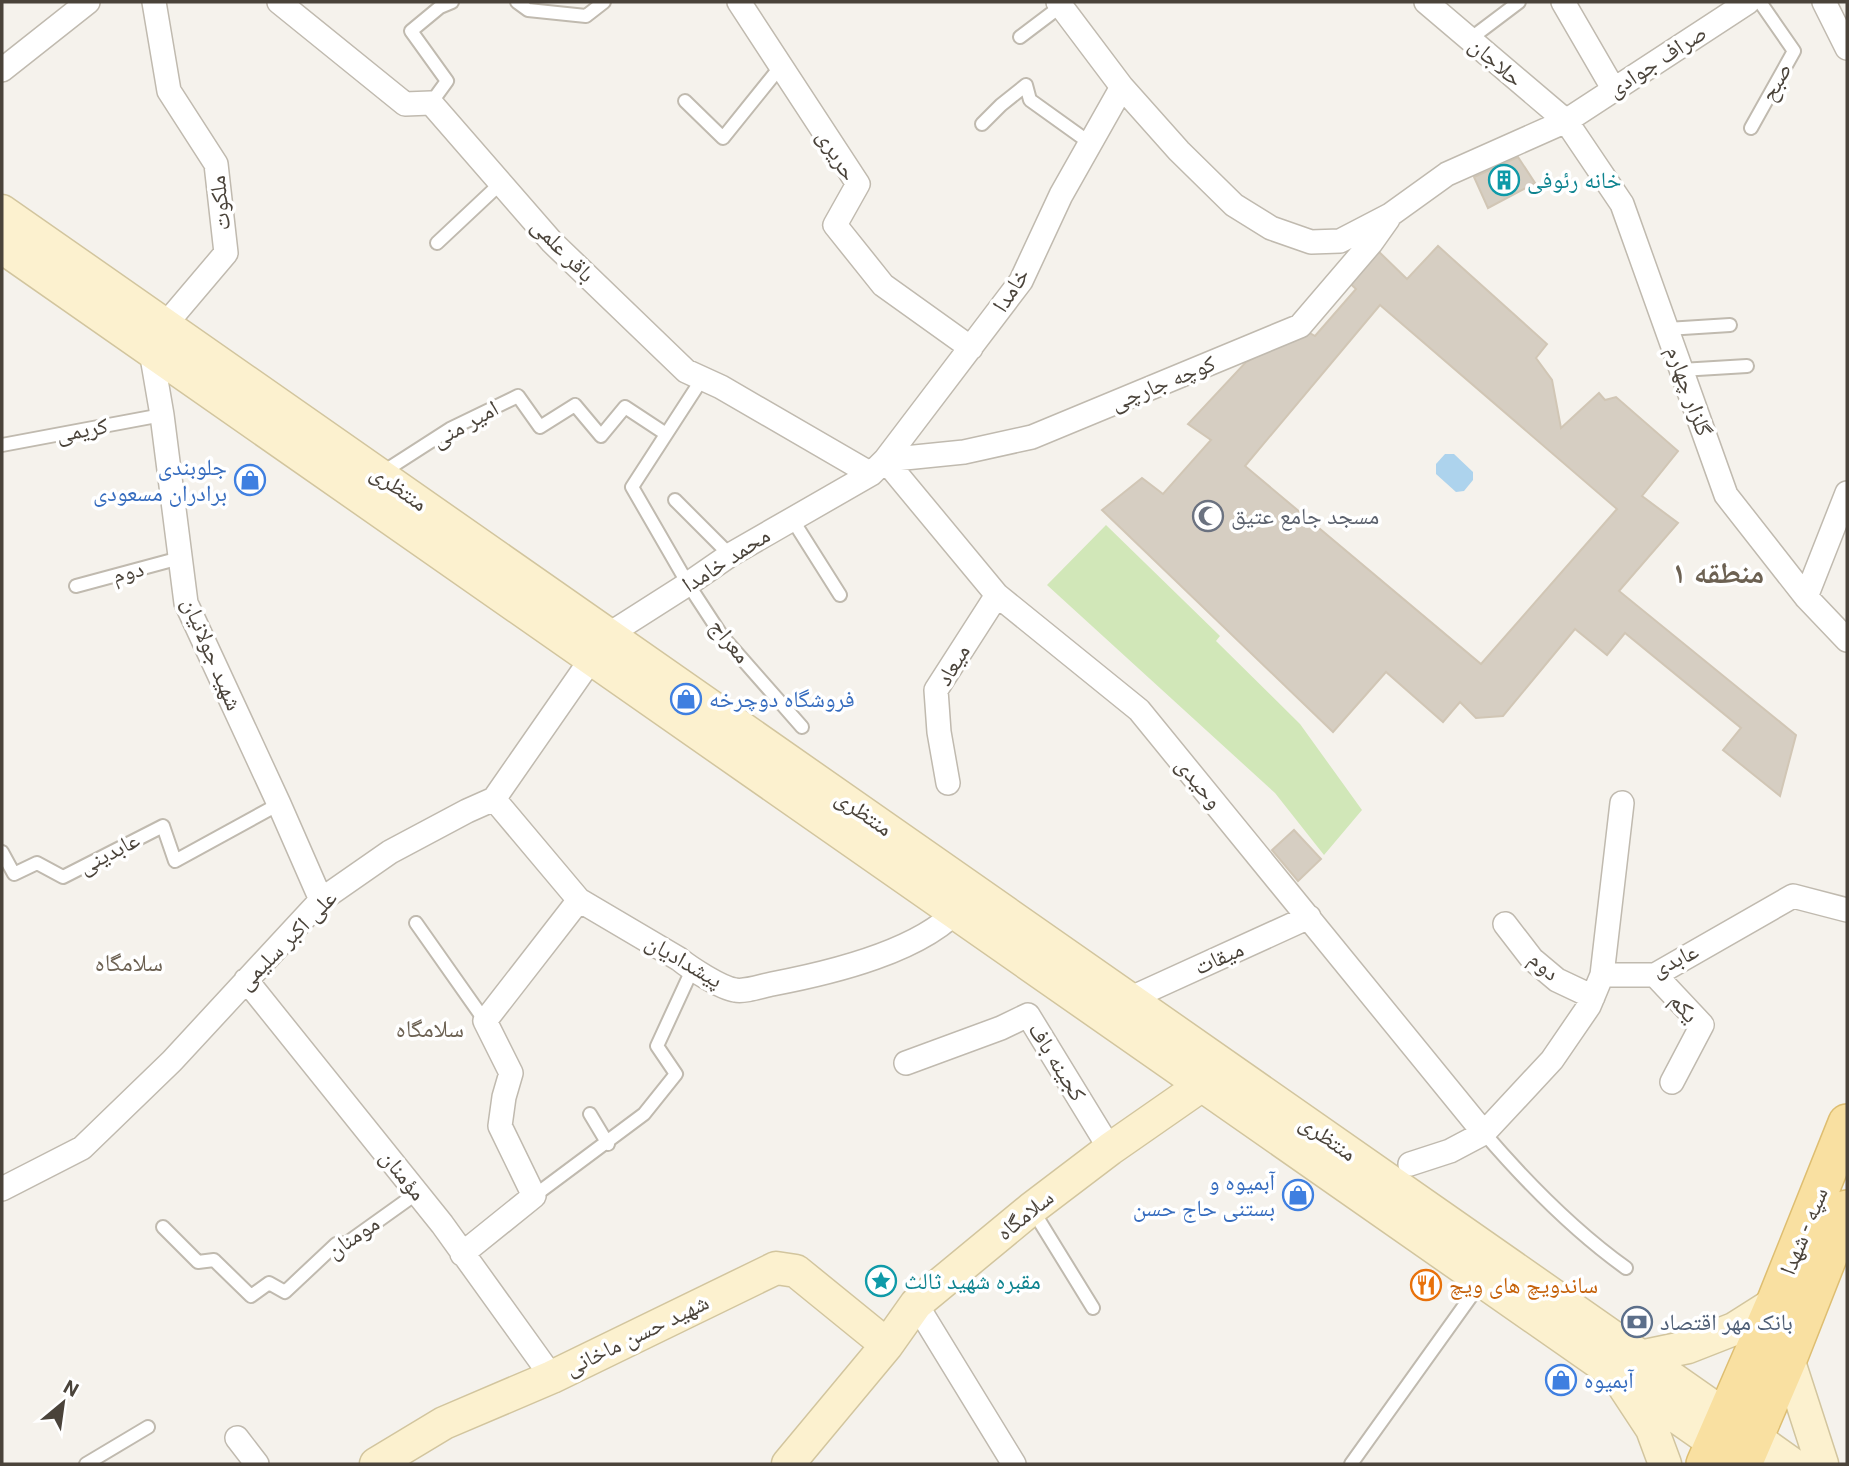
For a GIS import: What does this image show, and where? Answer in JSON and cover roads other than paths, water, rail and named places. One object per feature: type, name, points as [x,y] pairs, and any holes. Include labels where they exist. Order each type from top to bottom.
[{"type":"main road","name":"منتظری","points":[[2,211],[158,338],[964,902],[1202,1085],[1611,1370],[1733,1450]]},
{"type":"main road","name":"منتظری","points":[[2,247],[158,338],[379,474],[600,647]]},
{"type":"main road","name":"منتظری","points":[[964,902],[1129,999],[1640,1356],[1733,1450]]},
{"type":"main road","name":"سلامگاه","points":[[793,1462],[887,1345],[916,1304],[1031,1209],[1110,1149],[1202,1085]]},
{"type":"main road","name":"سپه - شهدا","points":[[1733,1450],[1775,1303],[1847,1123]]},
{"type":"main road","name":"سپه - شهدا","points":[[1733,1450],[1788,1359],[1847,1209]]},
{"type":"main road","name":"شهید حسن ماخانی","points":[[376,1464],[443,1423],[552,1377],[776,1268],[796,1271],[887,1345]]},
{"type":"main road","points":[[1640,1356],[1688,1347],[1734,1329],[1775,1303]]},
{"type":"main road","points":[[1788,1359],[1822,1464]]},
{"type":"main road","points":[[1611,1370],[1633,1398],[1651,1429],[1665,1464]]},
{"type":"main road","points":[[1733,1450],[1792,1464]]},
{"type":"street","points":[[2,69],[88,2]]},
{"type":"street","name":"ملکوت","points":[[154,2],[169,91],[216,164],[226,253],[158,338]]},
{"type":"street","points":[[279,2],[405,104],[431,103]]},
{"type":"street","name":"حریری","points":[[739,2],[858,184],[835,225],[883,285],[971,348]]},
{"type":"street","name":"حلاجان","points":[[1426,2],[1566,121]]},
{"type":"street","points":[[1563,2],[1614,90]]},
{"type":"street","name":"صراف جوادی","points":[[1390,215],[1447,174],[1566,121],[1748,2]]},
{"type":"street","points":[[1824,2],[1847,48]]},
{"type":"street","points":[[1062,3],[1122,87],[1179,151],[1234,205],[1271,228],[1311,242],[1340,241],[1390,215]]},
{"type":"street","name":"خامدا","points":[[878,467],[1021,281],[1060,195],[1122,87]]},
{"type":"street","name":"باقر علمی","points":[[431,103],[552,242],[686,372],[878,467]]},
{"type":"street","name":"گلزار چهارم","points":[[1566,121],[1622,204],[1726,495],[1806,597],[1847,640]]},
{"type":"street","name":"کوچه جارچی","points":[[878,467],[1032,437],[1300,326],[1371,243],[1390,215]]},
{"type":"street","name":"شهید جولانیان","points":[[158,338],[162,415],[186,603],[321,900]]},
{"type":"street","name":"محمد خامدا","points":[[600,647],[730,555],[878,467]]},
{"type":"street","name":"وحیدی","points":[[878,467],[997,595],[1139,710],[1484,1133]]},
{"type":"street","points":[[1806,597],[1847,493]]},
{"type":"street","name":"میعاد","points":[[948,783],[939,732],[936,690],[997,595]]},
{"type":"street","points":[[494,799],[600,647]]},
{"type":"street","name":"علی اکبر سلیمی","points":[[2,1189],[82,1148],[172,1061],[321,900],[390,852],[494,799]]},
{"type":"street","name":"پیشدادیان","points":[[494,799],[579,900],[679,959],[692,970],[736,990],[827,973],[913,942],[964,902]]},
{"type":"street","points":[[1410,1164],[1450,1151],[1484,1133],[1552,1060],[1593,997],[1602,975],[1622,803]]},
{"type":"street","name":"عابدی","points":[[1602,975],[1655,975],[1793,896],[1847,910]]},
{"type":"street","points":[[462,1254],[534,1196],[500,1126],[504,1097],[512,1073],[485,1021],[579,900]]},
{"type":"street","name":"میقات","points":[[1129,999],[1309,917]]},
{"type":"street","name":"دوم","points":[[1505,924],[1532,959],[1557,980],[1593,997]]},
{"type":"street","name":"یکم","points":[[1655,975],[1702,1026],[1672,1082]]},
{"type":"street","name":"مؤمنان","points":[[246,980],[418,1193],[552,1377]]},
{"type":"street","name":"کجینه باف","points":[[906,1063],[1001,1028],[1028,1015],[1110,1149]]},
{"type":"street","points":[[916,1304],[1014,1464]]},
{"type":"street","points":[[237,1438],[257,1464]]},
{"type":"lane","points":[[517,2],[528,10],[586,16],[604,2]]},
{"type":"lane","points":[[1470,39],[1520,2]]},
{"type":"lane","name":"صبح","points":[[1751,128],[1794,51],[1760,2]]},
{"type":"lane","points":[[1020,37],[1062,3]]},
{"type":"lane","points":[[431,103],[447,81],[411,31],[444,4]]},
{"type":"lane","points":[[685,101],[723,138],[781,66]]},
{"type":"lane","points":[[982,124],[1026,85],[1030,100],[1090,143]]},
{"type":"lane","points":[[437,243],[502,182]]},
{"type":"lane","points":[[1667,329],[1730,325]]},
{"type":"lane","points":[[1681,370],[1747,366]]},
{"type":"lane","points":[[688,584],[632,487],[702,379]]},
{"type":"lane","name":"امیر منی","points":[[379,474],[450,429],[518,396],[540,427],[575,405],[601,436],[625,407],[666,434]]},
{"type":"lane","name":"کریمی","points":[[2,444],[162,415]]},
{"type":"lane","points":[[675,500],[730,555]]},
{"type":"lane","points":[[792,519],[840,595]]},
{"type":"lane","name":"دوم","points":[[76,586],[180,558]]},
{"type":"lane","name":"معراج","points":[[688,584],[722,636],[802,727]]},
{"type":"lane","name":"عابدینی","points":[[2,852],[14,874],[37,863],[63,877],[163,826],[175,861],[279,804]]},
{"type":"lane","points":[[416,923],[485,1021]]},
{"type":"lane","points":[[534,1196],[608,1144],[644,1114],[676,1074],[657,1046],[692,970]]},
{"type":"lane","points":[[590,1114],[608,1144]]},
{"type":"lane","points":[[1484,1133],[1555,1209],[1591,1243],[1626,1268]]},
{"type":"lane","name":"مومنان","points":[[163,1227],[198,1262],[214,1260],[251,1296],[269,1283],[285,1292],[336,1244],[347,1243],[418,1193]]},
{"type":"lane","points":[[1031,1209],[1093,1308]]},
{"type":"lane","points":[[1351,1464],[1482,1281]]},
{"type":"lane","points":[[86,1464],[148,1427]]},
{"type":"water","points":[[1445,454],[1454,454],[1473,472],[1473,480],[1464,491],[1456,492],[1436,474],[1436,464]]},
{"type":"place","name":"خانه رئوفی","points":[[1504,180]]},
{"type":"place","name":"جلوبندی برادران مسعودی","points":[[250,480]]},
{"type":"place","name":"مسجد جامع عتیق","points":[[1208,516]]},
{"type":"place","name":"فروشگاه دوچرخه","points":[[686,699]]},
{"type":"place","name":"آبمیوه و بستنی حاج حسن","points":[[1298,1195]]},
{"type":"place","name":"مقبره شهید ثالث","points":[[881,1281]]},
{"type":"place","name":"ساندویچ های ویچ","points":[[1426,1285]]},
{"type":"place","name":"بانک مهر اقتصاد","points":[[1637,1322]]},
{"type":"place","name":"آبمیوه","points":[[1561,1380]]},
{"type":"district","name":"منطقه ۱","points":[[1718,572]]},
{"type":"district","name":"سلامگاه","points":[[129,963]]},
{"type":"district","name":"سلامگاه","points":[[430,1029]]}]
